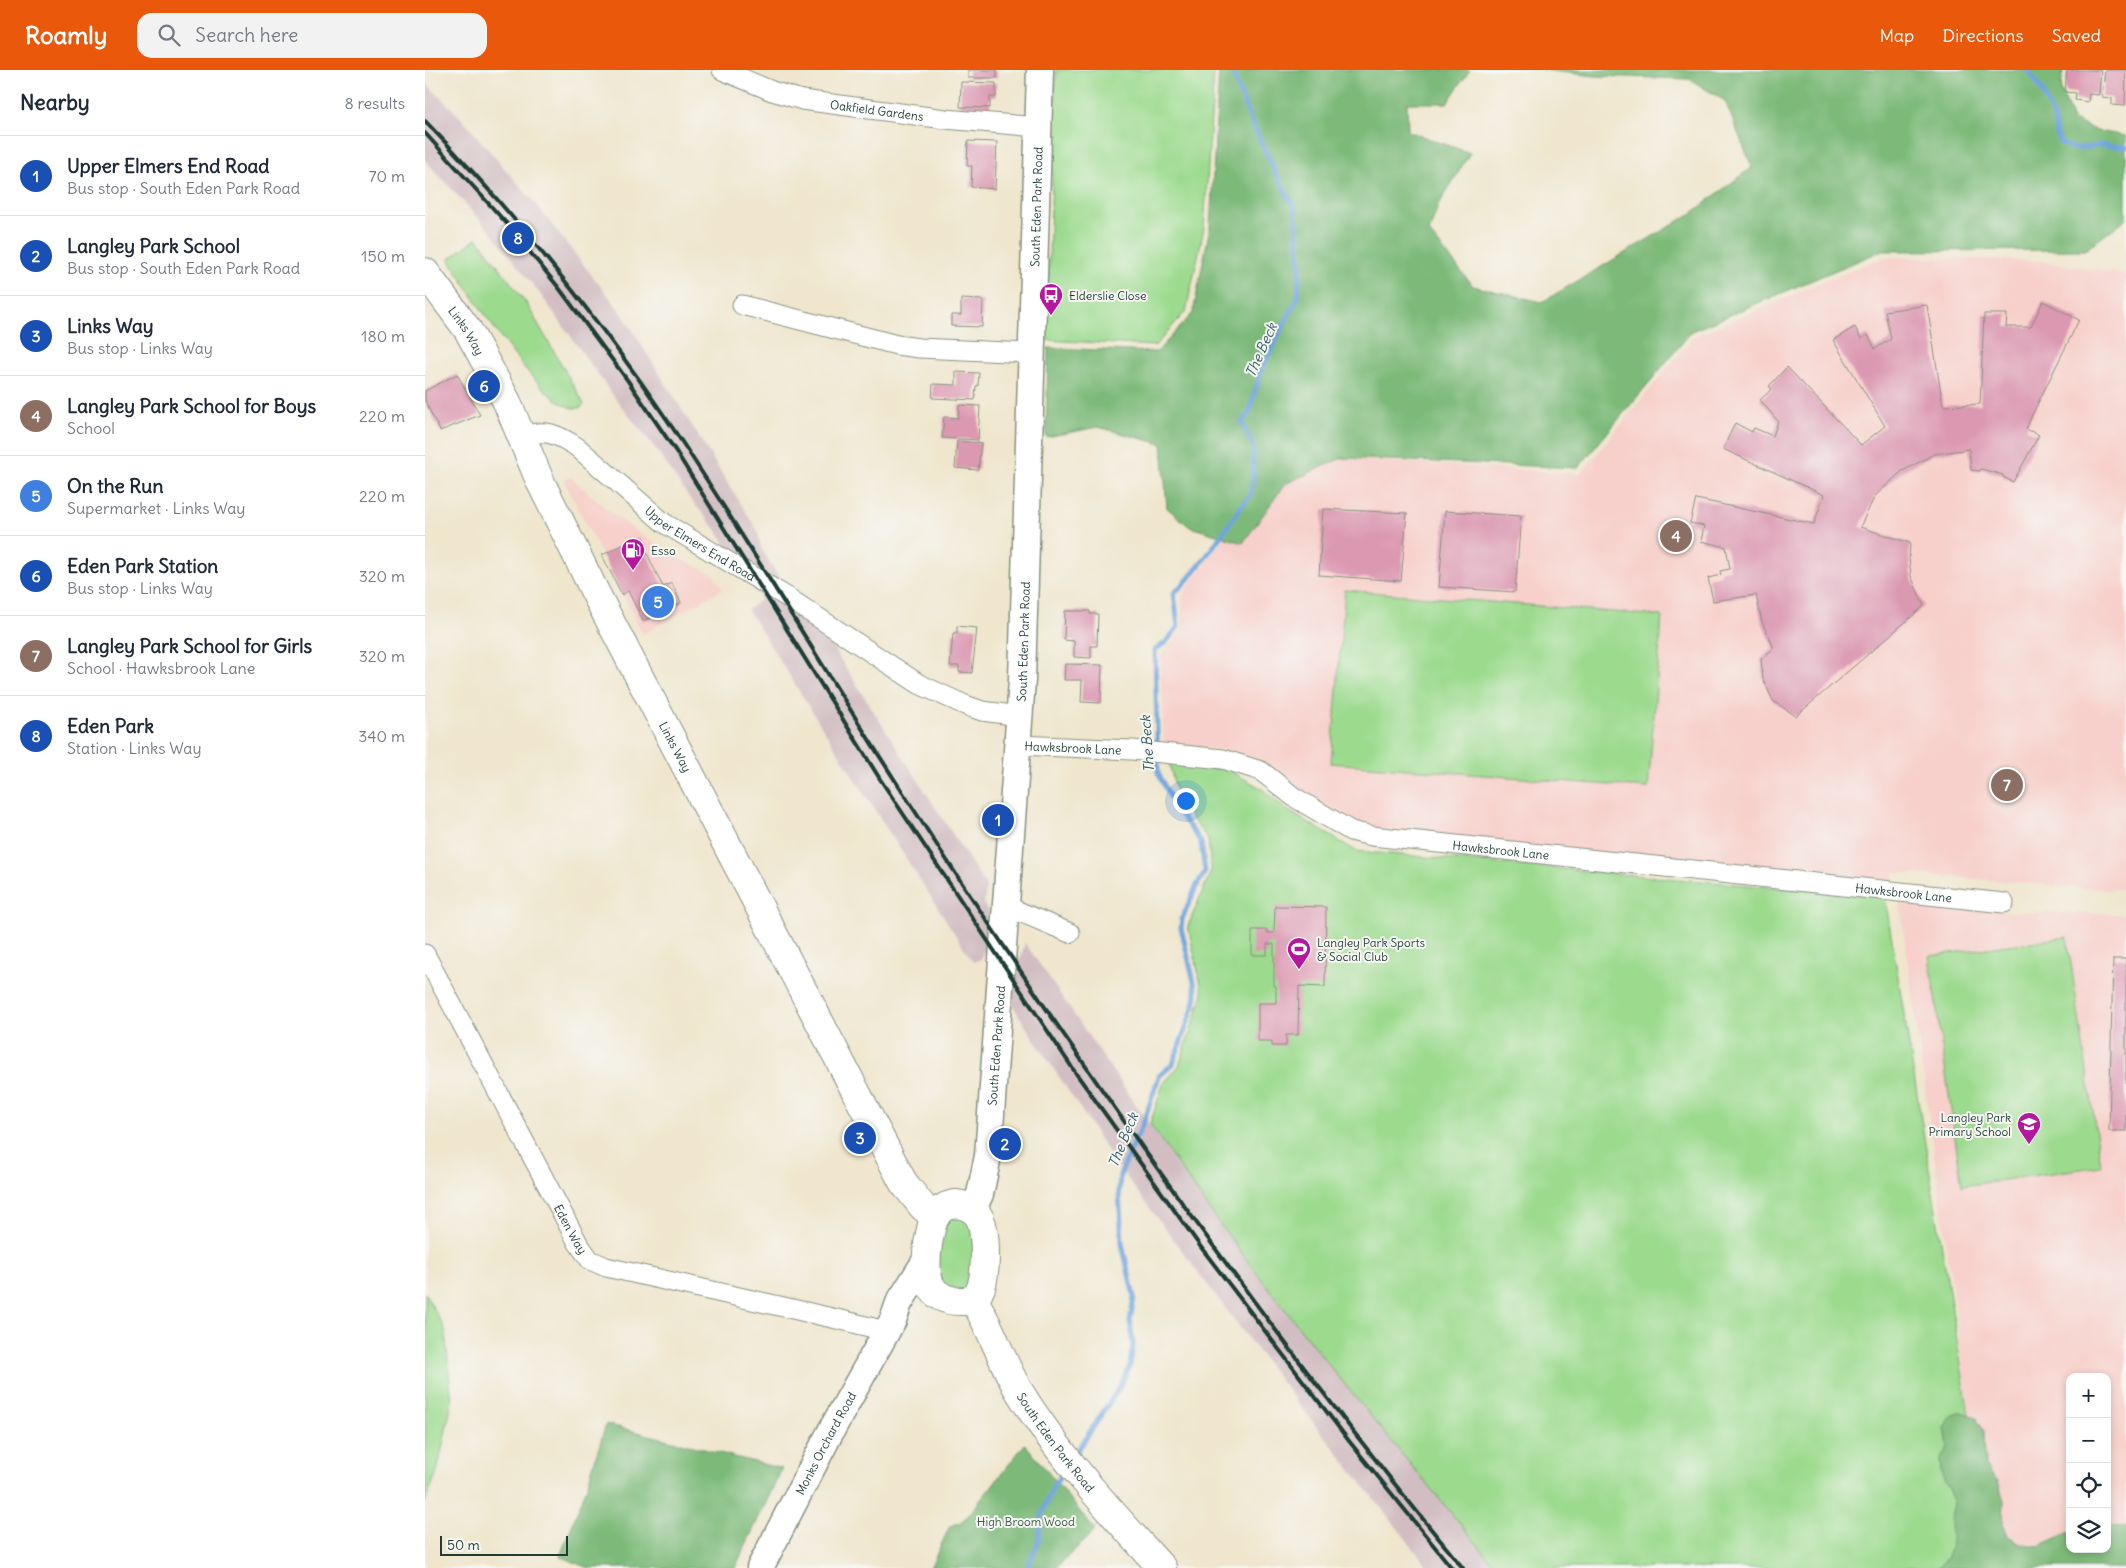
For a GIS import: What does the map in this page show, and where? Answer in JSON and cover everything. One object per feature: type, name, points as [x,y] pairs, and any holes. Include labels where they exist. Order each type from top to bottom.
[{"type":"main road","name":"South Eden Park Road","points":[[973,1210],[980,1194],[987,1156],[1020,716],[1040,70]]},
{"type":"main road","name":"Links Way","points":[[425,272],[476,343],[507,402],[541,481],[595,594],[903,1182],[923,1207],[935,1217]]},
{"type":"main road","points":[[948,1205],[963,1205],[973,1210],[981,1222],[984,1268],[979,1293],[973,1299],[954,1301],[939,1296],[931,1288],[927,1276],[926,1260],[929,1235],[935,1217],[948,1205]]},
{"type":"main road","name":"Monks Orchard Road","points":[[760,1568],[791,1505],[889,1325],[899,1303],[926,1260]]},
{"type":"main road","name":"Monks Orchard Road","points":[[889,1325],[908,1309],[939,1296]]},
{"type":"main road","name":"South Eden Park Road","points":[[973,1299],[983,1315],[1019,1390],[1058,1447],[1082,1478],[1162,1568]]},
{"type":"street","name":"Oakfield Gardens","points":[[723,70],[772,91],[802,100],[935,118],[1038,127]]},
{"type":"street","points":[[742,305],[897,345],[919,348],[1031,353]]},
{"type":"street","name":"Upper Elmers End Road","points":[[521,437],[533,433],[547,432],[564,438],[593,458],[647,510],[690,539],[787,597],[919,684],[982,711],[1020,716]]},
{"type":"street","name":"Hawksbrook Lane","points":[[1018,745],[1132,750],[1223,759],[1261,771],[1294,797],[1351,831],[1372,836],[2004,903]]},
{"type":"street","points":[[1006,906],[1070,933]]},
{"type":"street","name":"Eden Way","points":[[425,954],[578,1243],[590,1260],[606,1267],[850,1322],[889,1325]]},
{"type":"shaded area","points":[[425,82],[460,117],[532,200],[621,312],[757,530],[761,548],[804,617],[822,631],[986,886],[984,905],[1020,960],[1025,943],[1184,1175],[1251,1265],[1409,1462],[1497,1568],[1429,1568],[1279,1379],[1118,1166],[1017,1013],[1011,1001],[1012,993],[983,950],[981,959],[973,962],[748,610],[761,599],[715,528],[691,500],[655,448],[615,398],[541,295],[490,231],[425,160]]},
{"type":"shaded area","points":[[1884,257],[2039,261],[2126,274],[2126,888],[2108,890],[1893,872],[1894,895],[1353,825],[1223,750],[1164,743],[1160,656],[1182,631],[1182,595],[1257,494],[1261,453],[1580,474],[1694,336]]},
{"type":"shaded area","points":[[571,477],[610,512],[646,538],[684,561],[713,574],[723,589],[643,634],[564,481]]},
{"type":"shaded area","name":"Langley Park Primary School","points":[[1899,897],[2009,912],[2126,914],[2126,1539],[2111,1541],[2111,1373],[2066,1373],[2066,1548],[1989,1558]]},
{"type":"green space","points":[[1056,70],[1214,70],[1204,228],[1186,311],[1155,346],[1046,340]]},
{"type":"green space","points":[[1219,70],[1470,70],[1447,103],[1407,103],[1408,131],[1470,153],[1438,206],[1429,232],[1473,286],[1542,302],[1692,213],[1752,167],[1725,101],[1689,79],[1595,76],[1542,70],[2063,70],[2061,90],[2073,120],[2097,131],[2126,136],[2126,219],[2085,250],[1881,251],[1692,331],[1578,468],[1342,458],[1285,484],[1243,543],[1190,527],[1167,508],[1162,444],[1098,427],[1046,437],[1048,348],[1157,352],[1193,313],[1210,227]]},
{"type":"green space","points":[[477,238],[526,303],[584,404],[582,407],[567,406],[550,394],[530,374],[489,321],[449,259]]},
{"type":"green space","points":[[1345,590],[1662,616],[1648,788],[1331,763]]},
{"type":"green space","points":[[1169,762],[1228,770],[1261,788],[1287,810],[1356,851],[1885,897],[1994,1568],[1497,1568],[1274,1295],[1231,1239],[1150,1124],[1163,1084],[1179,1066],[1203,994],[1188,926],[1211,871],[1208,839],[1178,801]]},
{"type":"green space","points":[[2067,937],[2101,1166],[1962,1186],[1929,956]]},
{"type":"green space","points":[[951,1215],[972,1220],[976,1277],[960,1293],[941,1281],[939,1267],[941,1232]]},
{"type":"green space","points":[[425,1293],[445,1329],[452,1402],[437,1472],[425,1503]]},
{"type":"green space","points":[[1962,1412],[1976,1417],[1984,1430],[1985,1466],[1998,1481],[2004,1501],[2003,1523],[2008,1536],[2022,1544],[2039,1546],[2066,1534],[2066,1553],[2111,1553],[2111,1526],[2126,1527],[2126,1568],[1937,1568],[1948,1554],[1951,1538],[1954,1503],[1941,1473],[1940,1460],[1948,1447],[1945,1428],[1951,1416]]},
{"type":"green space","points":[[606,1424],[782,1469],[735,1568],[588,1568],[560,1556],[586,1489]]},
{"type":"green space","name":"High Broom Wood","points":[[1025,1444],[1095,1530],[1056,1568],[930,1568],[950,1526],[959,1523],[968,1516]]},
{"type":"building","points":[[968,70],[997,70],[997,78],[968,78]]},
{"type":"building","points":[[2067,70],[2101,70],[2099,95],[2089,94],[2088,102],[2075,100],[2076,93],[2065,92]]},
{"type":"building","points":[[2105,70],[2126,70],[2125,106],[2112,105],[2112,98],[2102,97]]},
{"type":"building","points":[[961,82],[996,83],[996,97],[990,97],[990,108],[960,107]]},
{"type":"building","points":[[968,141],[997,142],[995,189],[971,187],[972,166],[967,166]]},
{"type":"building","points":[[961,299],[983,300],[982,327],[951,326],[951,315],[961,315]]},
{"type":"building","points":[[2043,301],[2079,320],[2026,429],[2039,435],[2013,482],[2003,477],[2003,475],[1981,469],[1980,471],[1971,470],[1969,449],[1934,454],[1901,472],[1875,496],[1860,527],[1910,543],[1911,576],[1924,606],[1796,716],[1773,701],[1763,679],[1761,659],[1774,648],[1762,622],[1756,595],[1713,601],[1708,578],[1721,575],[1720,571],[1730,569],[1726,547],[1701,541],[1704,526],[1690,523],[1696,499],[1814,524],[1824,495],[1723,449],[1735,423],[1752,432],[1754,428],[1773,436],[1778,421],[1760,400],[1772,389],[1769,386],[1787,367],[1861,445],[1885,426],[1833,340],[1855,327],[1861,339],[1868,335],[1875,349],[1891,339],[1885,311],[1927,305],[1943,406],[1980,404],[1984,314],[2007,314],[2006,327],[2031,327]]},
{"type":"building","points":[[956,372],[979,373],[975,400],[932,398],[933,384],[956,385]]},
{"type":"building","points":[[457,374],[480,415],[440,431],[425,401],[425,391]]},
{"type":"building","points":[[959,405],[980,406],[978,440],[942,438],[944,417],[958,418]]},
{"type":"building","points":[[957,441],[981,443],[978,470],[955,468]]},
{"type":"building","points":[[1323,509],[1407,513],[1401,581],[1319,575]]},
{"type":"building","points":[[1445,511],[1521,516],[1515,592],[1439,587]]},
{"type":"building","name":"Esso","points":[[639,537],[663,587],[672,583],[681,603],[643,621],[628,591],[622,595],[602,555]]},
{"type":"building","points":[[1065,611],[1090,611],[1090,614],[1098,614],[1097,646],[1091,646],[1091,658],[1074,657],[1074,641],[1064,640]]},
{"type":"building","points":[[957,626],[977,628],[972,673],[959,672],[959,666],[950,666],[953,633],[957,633]]},
{"type":"building","points":[[1065,664],[1102,665],[1101,703],[1081,702],[1082,680],[1064,680]]},
{"type":"building","name":"Langley Park Sports & Social Club","points":[[1275,906],[1326,907],[1325,987],[1299,986],[1298,1035],[1286,1035],[1286,1046],[1272,1046],[1272,1041],[1258,1041],[1258,1003],[1276,1003],[1274,944],[1267,944],[1267,955],[1252,955],[1252,930],[1267,930],[1267,933],[1274,933]]},
{"type":"building","points":[[2113,959],[2126,959],[2126,1131],[2109,1131]]},
{"type":"waterway","name":"The Beck","points":[[1074,1456],[1119,1388],[1130,1365],[1133,1345],[1130,1321],[1134,1297],[1122,1244],[1120,1175],[1144,1121],[1159,1076],[1173,1064],[1196,995],[1181,928],[1182,919],[1205,872],[1201,842],[1176,809],[1158,773],[1155,650],[1166,642],[1178,627],[1174,593],[1205,559],[1250,495],[1253,483],[1253,445],[1242,423],[1249,413],[1261,371],[1298,297],[1300,268],[1295,208],[1279,180],[1249,116],[1233,74],[1234,70]]},
{"type":"waterway","points":[[2028,70],[2041,89],[2054,118],[2056,133],[2061,143],[2071,148],[2100,145],[2126,147]]},
{"type":"waterway","name":"The Beck","points":[[1027,1568],[1038,1542],[1042,1514],[1053,1487],[1065,1469]]},
{"type":"railway","points":[[425,121],[492,193],[524,231],[586,308],[644,387],[732,519],[907,799],[1105,1095],[1244,1288],[1315,1382],[1463,1568]]},
{"type":"railway","points":[[425,133],[508,225],[559,288],[628,381],[677,453],[880,779],[1075,1072],[1200,1246],[1349,1441],[1452,1568]]},
{"type":"place","name":"Eden Park","points":[[518,238]]},
{"type":"place","name":"Elderslie Close","points":[[1051,316]]},
{"type":"place","name":"Eden Park Station","points":[[484,386]]},
{"type":"place","name":"Langley Park School for Boys","points":[[1676,536]]},
{"type":"place","name":"Esso","points":[[633,571]]},
{"type":"place","name":"On the Run","points":[[658,602]]},
{"type":"place","name":"Langley Park School for Girls","points":[[2007,785]]},
{"type":"place","name":"Upper Elmers End Road","points":[[998,820]]},
{"type":"place","name":"Langley Park Sports & Social Club","points":[[1299,970]]},
{"type":"place","name":"Links Way","points":[[860,1138]]},
{"type":"place","name":"Langley Park School","points":[[1005,1144]]},
{"type":"place","name":"Langley Park Primary School","points":[[2029,1145]]}]
